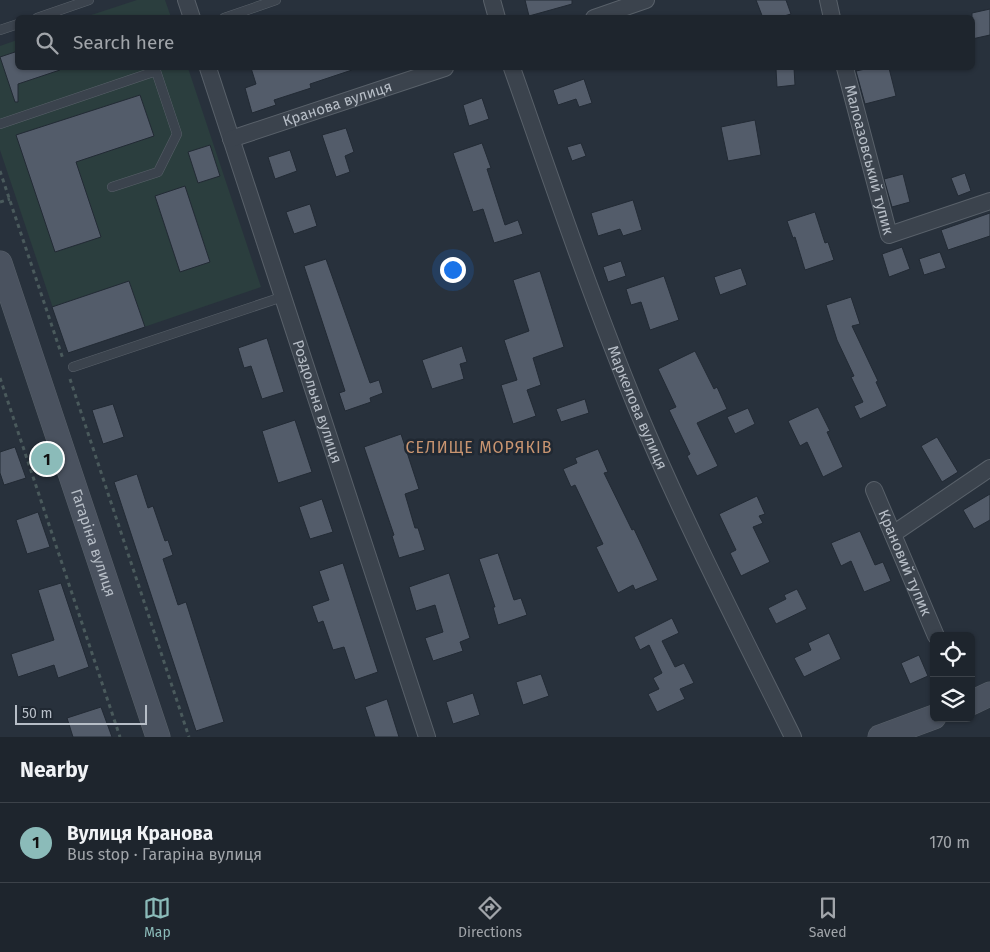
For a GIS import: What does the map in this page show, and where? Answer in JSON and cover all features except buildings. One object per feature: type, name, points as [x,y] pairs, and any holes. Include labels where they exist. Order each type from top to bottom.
[{"type":"street","points":[[186,0],[191,15]]},
{"type":"street","points":[[492,0],[496,15]]},
{"type":"street","points":[[603,15],[646,0]]},
{"type":"street","points":[[828,0],[831,15]]},
{"type":"street","name":"Роздольна вулиця","points":[[209,70],[427,737]]},
{"type":"street","name":"Кранова вулиця","points":[[231,139],[439,70]]},
{"type":"street","name":"Маркелова вулиця","points":[[513,70],[595,303],[638,410],[692,534],[793,737]]},
{"type":"street","name":"Малоазовський тупик","points":[[846,70],[889,236],[990,201]]},
{"type":"street","name":"Гагаріна вулиця","points":[[0,262],[158,737]]},
{"type":"street","points":[[893,534],[990,468]]},
{"type":"street","name":"Крановий тупик","points":[[874,490],[934,632]]},
{"type":"street","points":[[975,701],[990,694]]},
{"type":"street","points":[[880,737],[930,719]]},
{"type":"lane","points":[[46,15],[89,0]]},
{"type":"lane","points":[[233,15],[276,0]]},
{"type":"lane","points":[[0,30],[15,25]]},
{"type":"lane","points":[[0,124],[156,71],[177,134],[158,172],[112,188]]},
{"type":"lane","points":[[73,367],[282,297]]},
{"type":"path","points":[[0,170],[63,360]]},
{"type":"path","points":[[0,202],[10,199]]},
{"type":"path","points":[[0,378],[120,737]]},
{"type":"path","points":[[70,379],[189,737]]},
{"type":"shaded area","points":[[137,0],[165,0],[170,15],[91,15]]},
{"type":"shaded area","points":[[15,41],[15,70],[189,70],[261,287],[68,353],[0,150],[0,46]]},
{"type":"place","name":"Вулиця Кранова","points":[[47,459]]},
{"type":"district","name":"СЕЛИЩЕ МОРЯКІВ","points":[[479,447]]}]
